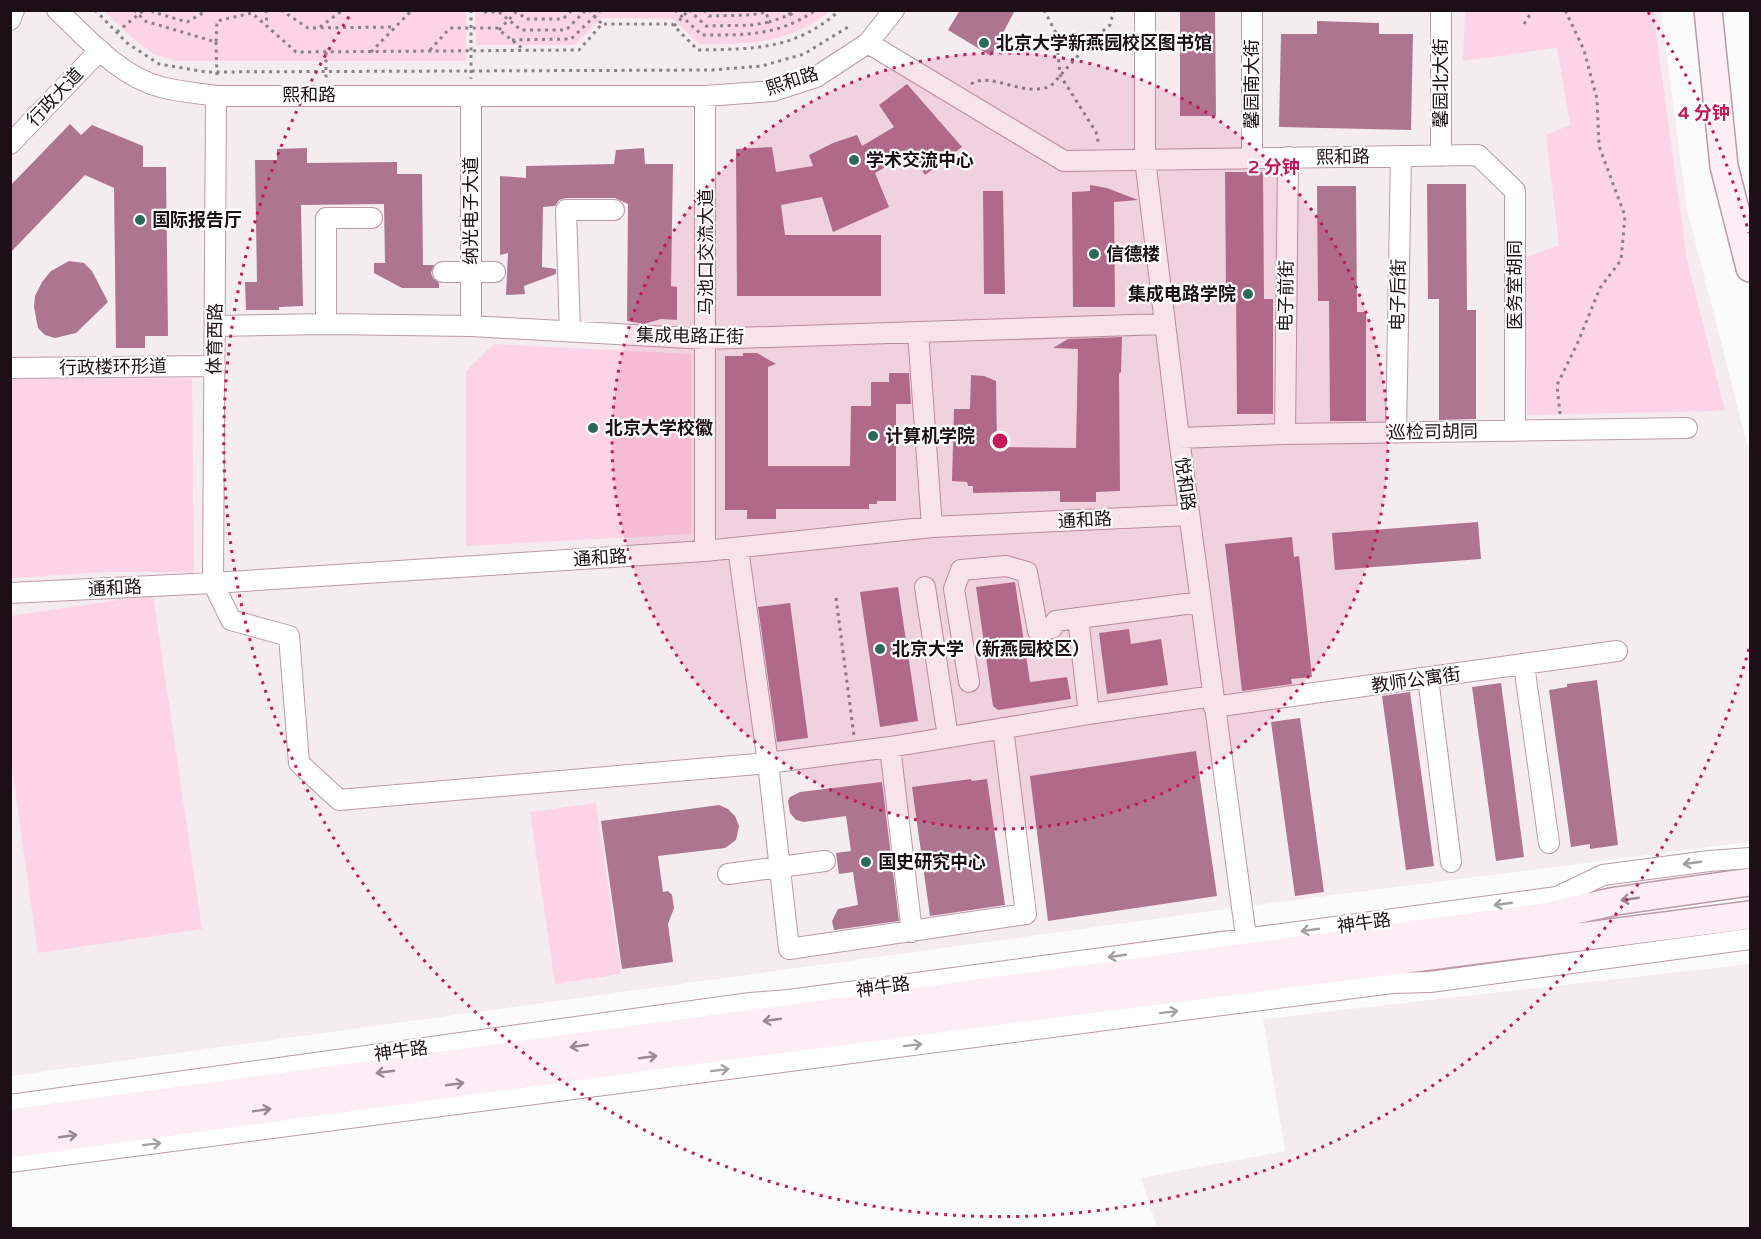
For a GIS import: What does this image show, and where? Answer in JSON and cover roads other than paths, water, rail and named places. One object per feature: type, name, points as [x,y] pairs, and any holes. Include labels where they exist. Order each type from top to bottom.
[{"type":"main road","points":[[1708,10],[1724,166],[1750,268]]},
{"type":"main road","name":"神牛路","points":[[10,1123],[1247,948],[1544,917],[1616,900],[1750,882]]},
{"type":"main road","points":[[10,1144],[722,1047],[1750,915]]},
{"type":"street","points":[[10,20],[14,10]]},
{"type":"street","name":"熙和路","points":[[57,10],[100,50],[131,74],[160,87],[216,96],[705,96],[773,91],[816,77],[868,43],[1064,161],[1478,155]]},
{"type":"street","points":[[868,43],[894,10]]},
{"type":"street","name":"悦和路","points":[[1145,10],[1145,159],[1179,438],[1247,948]]},
{"type":"street","name":"馨园南大街","points":[[1252,10],[1252,158]]},
{"type":"street","name":"馨园北大街","points":[[1441,10],[1441,156]]},
{"type":"street","name":"行政大道","points":[[10,144],[100,50]]},
{"type":"street","name":"体育西路","points":[[213,583],[216,96]]},
{"type":"street","name":"纳光电子大道","points":[[471,96],[471,326]]},
{"type":"street","name":"马池口交流大道","points":[[705,96],[705,551]]},
{"type":"street","name":"医务室胡同","points":[[1478,155],[1515,191],[1515,431]]},
{"type":"street","name":"电子后街","points":[[1396,433],[1401,156]]},
{"type":"street","name":"电子前街","points":[[1285,434],[1288,157]]},
{"type":"street","points":[[570,332],[566,210],[614,210]]},
{"type":"street","points":[[326,324],[326,218],[372,218]]},
{"type":"street","points":[[443,272],[495,272]]},
{"type":"street","name":"集成电路正街","points":[[216,326],[326,324],[471,326],[706,339],[1166,324]]},
{"type":"street","points":[[918,332],[932,527]]},
{"type":"street","name":"行政楼环形道","points":[[10,368],[215,366]]},
{"type":"street","name":"巡检司胡同","points":[[1179,438],[1285,434],[1687,428]]},
{"type":"street","name":"通和路","points":[[10,593],[213,583],[705,551],[932,527],[1189,514]]},
{"type":"street","points":[[738,548],[768,763],[789,949],[1026,914],[1004,728]]},
{"type":"street","points":[[969,682],[954,589],[961,570],[1006,566],[1027,572],[1038,631],[1052,628],[1056,621],[1201,602]]},
{"type":"street","name":"教师公寓街","points":[[213,583],[231,620],[289,636],[299,763],[339,800],[768,763],[890,747],[1089,714],[1428,678],[1617,651]]},
{"type":"street","points":[[925,587],[948,737]]},
{"type":"street","points":[[1078,618],[1089,714]]},
{"type":"street","points":[[1524,665],[1549,843]]},
{"type":"street","points":[[1428,678],[1451,862]]},
{"type":"street","points":[[890,747],[912,932]]},
{"type":"street","name":"神牛路","points":[[10,1105],[750,1003],[1247,948],[1557,897],[1603,875],[1750,858]]},
{"type":"street","points":[[728,874],[825,861]]},
{"type":"street","points":[[10,1162],[1392,983],[1442,980],[1750,939]]},
{"type":"place","name":"北京大学新燕园校区图书馆","points":[[984,43]]},
{"type":"place","name":"学术交流中心","points":[[854,160]]},
{"type":"place","name":"国际报告厅","points":[[140,220]]},
{"type":"place","name":"信德楼","points":[[1094,254]]},
{"type":"place","name":"集成电路学院","points":[[1248,294]]},
{"type":"place","name":"北京大学校徽","points":[[593,428]]},
{"type":"place","name":"计算机学院","points":[[873,436]]},
{"type":"place","name":"北京大学（新燕园校区）","points":[[880,649]]},
{"type":"place","name":"国史研究中心","points":[[866,862]]}]
